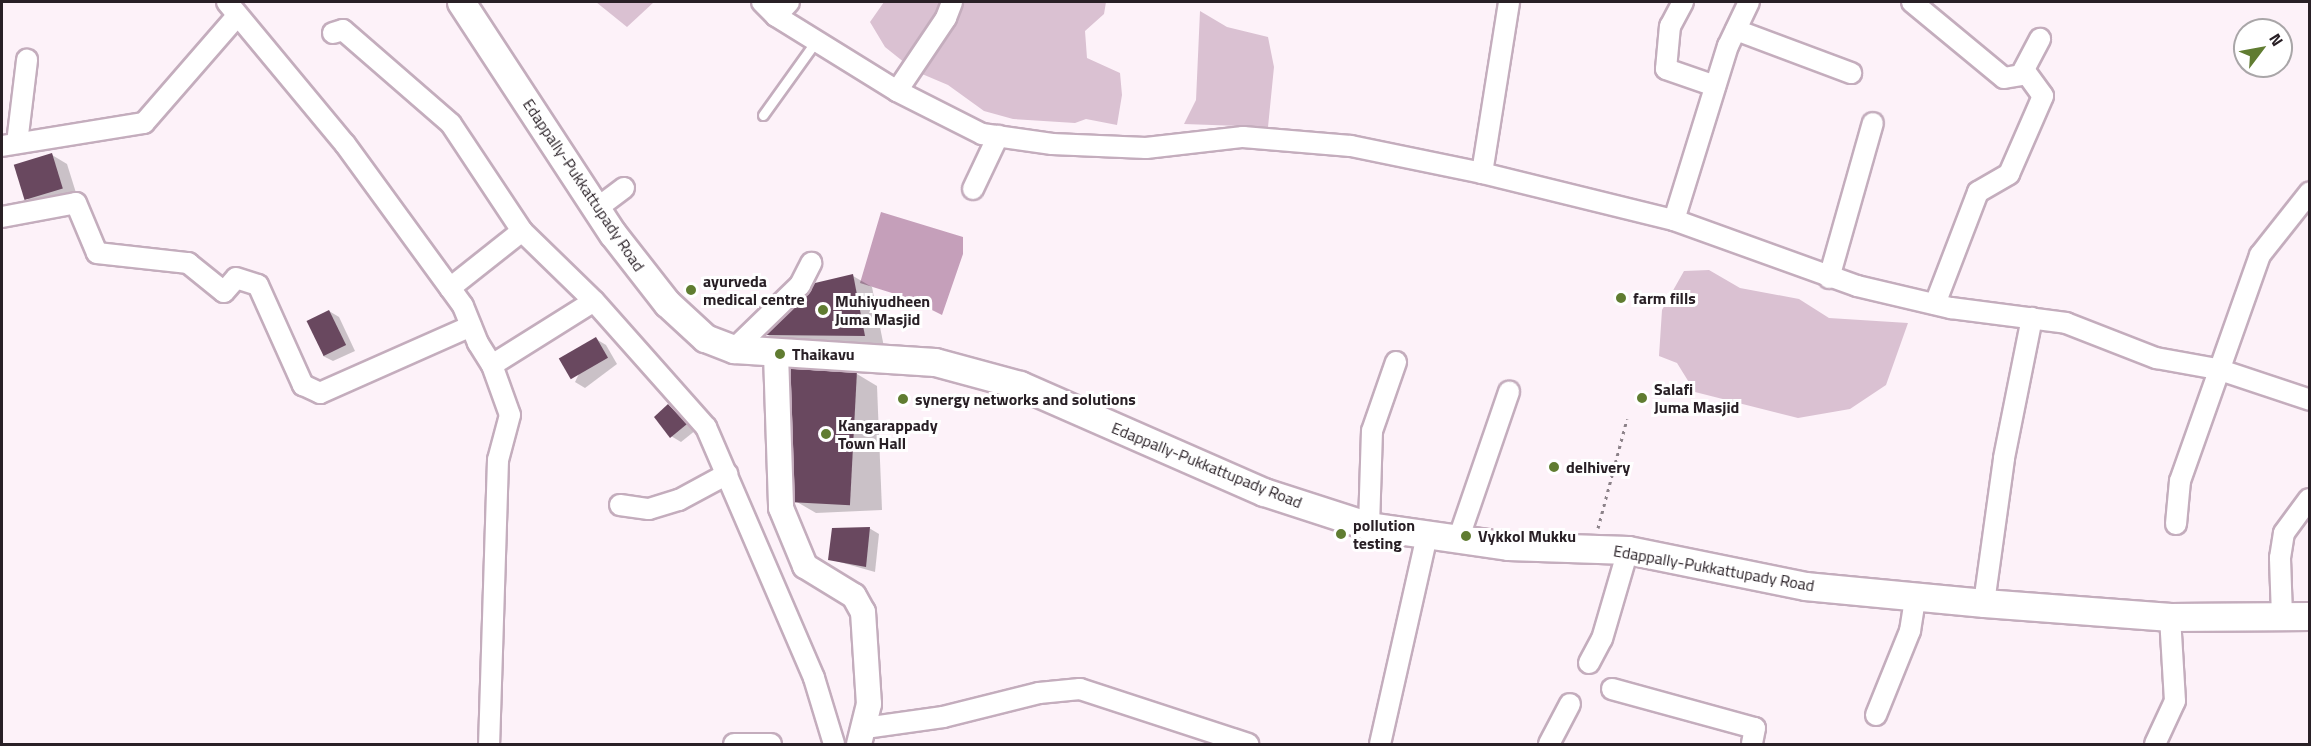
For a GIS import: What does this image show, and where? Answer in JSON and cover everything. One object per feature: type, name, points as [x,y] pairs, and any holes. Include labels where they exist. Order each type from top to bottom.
[{"type":"main road","name":"Edappally-Pukkattupady Road","points":[[461,2],[596,209],[667,303],[705,338],[734,349],[776,354],[935,362],[1020,385],[1264,492],[1369,526],[1427,536],[1508,546],[1628,550],[1805,586],[1984,603],[2170,617],[2310,616]]},
{"type":"street","points":[[762,2],[782,9],[816,41],[897,91],[982,134],[1052,144],[1146,148],[1254,138],[1350,146],[1482,173],[1674,220],[1829,278],[1935,304],[2066,323],[2156,358],[2217,369],[2310,400]]},
{"type":"street","points":[[897,91],[946,18],[952,2]]},
{"type":"street","points":[[1482,173],[1509,2]]},
{"type":"street","points":[[1683,2],[1670,26],[1666,69],[1715,86]]},
{"type":"street","points":[[1674,220],[1715,86],[1749,2]]},
{"type":"street","points":[[1912,2],[2004,78],[2021,75],[2040,39]]},
{"type":"street","points":[[27,60],[9,145],[144,123],[232,9],[345,144],[464,306],[471,327],[492,365],[510,415],[498,460],[489,744]]},
{"type":"street","points":[[333,33],[342,30],[451,124],[522,231],[594,301],[706,427],[814,678],[834,744]]},
{"type":"street","points":[[1736,30],[1851,73]]},
{"type":"street","points":[[1935,304],[1978,192],[2009,174],[2043,96],[2024,70]]},
{"type":"street","points":[[1829,278],[1873,123]]},
{"type":"street","points":[[973,189],[998,136]]},
{"type":"street","points":[[596,209],[624,188]]},
{"type":"street","points":[[2176,524],[2180,481],[2217,369],[2260,255],[2310,192]]},
{"type":"street","points":[[2,217],[76,203],[98,253],[188,263],[225,292],[236,278],[258,285],[303,385],[320,393],[471,327]]},
{"type":"street","points":[[450,288],[522,231]]},
{"type":"street","points":[[734,349],[800,285],[811,263]]},
{"type":"street","points":[[492,365],[594,301]]},
{"type":"street","points":[[1984,603],[2004,458],[2032,318]]},
{"type":"street","points":[[776,354],[781,508],[805,566],[854,596],[863,612],[869,704],[859,740]]},
{"type":"street","points":[[1369,526],[1372,431],[1396,362]]},
{"type":"street","points":[[1458,540],[1509,392]]},
{"type":"street","points":[[620,505],[649,509],[680,500],[727,474]]},
{"type":"street","points":[[2282,616],[2280,558],[2284,533],[2309,500]]},
{"type":"street","points":[[1380,744],[1427,536]]},
{"type":"street","points":[[1589,663],[1602,639],[1628,550]]},
{"type":"street","points":[[1876,715],[1910,631],[1916,595]]},
{"type":"street","points":[[2155,744],[2175,701],[2170,617]]},
{"type":"street","points":[[859,740],[1047,692],[1080,689],[1248,744]]},
{"type":"street","points":[[1612,689],[1755,728],[1752,744]]},
{"type":"street","points":[[1549,744],[1570,704]]},
{"type":"street","points":[[734,744],[771,744]]},
{"type":"lane","points":[[763,116],[816,41]]},
{"type":"path","points":[[1593,548],[1627,419]]},
{"type":"shaded area","points":[[596,2],[654,2],[627,27]]},
{"type":"shaded area","points":[[884,2],[1106,2],[1104,14],[1085,31],[1087,58],[1120,73],[1122,95],[1117,125],[1086,119],[1075,123],[1013,119],[984,111],[948,85],[915,71],[885,47],[870,22]]},
{"type":"shaded area","points":[[1200,11],[1227,27],[1268,37],[1274,67],[1268,127],[1184,124],[1196,100]]},
{"type":"shaded area","points":[[881,212],[963,237],[963,254],[942,315],[908,298],[860,283]]},
{"type":"shaded area","points":[[1709,270],[1740,288],[1799,299],[1829,318],[1908,323],[1886,385],[1850,409],[1798,418],[1695,392],[1677,363],[1659,356],[1662,310],[1684,271]]},
{"type":"building","points":[[52,153],[63,188],[25,200],[14,165]]},
{"type":"building","name":"Muhiyudheen Juma Masjid","points":[[853,274],[865,336],[765,335],[815,283]]},
{"type":"building","points":[[329,310],[346,345],[324,356],[307,321]]},
{"type":"building","points":[[596,337],[608,358],[571,379],[559,358]]},
{"type":"building","name":"Kangarappady Town Hall","points":[[791,369],[857,372],[850,505],[784,502]]},
{"type":"building","points":[[668,404],[687,424],[670,438],[654,417]]},
{"type":"building","points":[[870,527],[866,567],[828,560],[832,528]]},
{"type":"place","name":"ayurveda medical centre","points":[[691,290]]},
{"type":"place","name":"farm fills","points":[[1621,298]]},
{"type":"place","name":"Muhiyudheen Juma Masjid","points":[[823,310]]},
{"type":"place","name":"Thaikavu","points":[[780,354]]},
{"type":"place","name":"Salafi Juma Masjid","points":[[1642,398]]},
{"type":"place","name":"synergy networks and solutions","points":[[903,399]]},
{"type":"place","name":"Kangarappady Town Hall","points":[[826,434]]},
{"type":"place","name":"delhivery","points":[[1554,467]]},
{"type":"place","name":"pollution testing","points":[[1341,534]]},
{"type":"place","name":"Vykkol Mukku","points":[[1466,536]]}]
